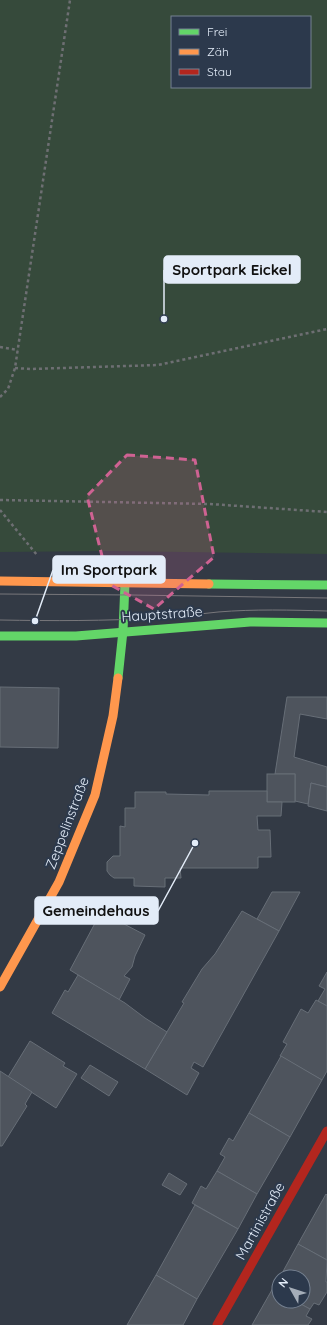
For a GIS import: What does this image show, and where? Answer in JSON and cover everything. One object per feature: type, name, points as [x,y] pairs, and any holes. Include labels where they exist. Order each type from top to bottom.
[{"type":"street","name":"Hauptstraße","points":[[0,581],[327,585]]},
{"type":"street","name":"Zeppelinstraße","points":[[0,987],[59,882],[95,795],[113,716],[123,632],[124,583]]},
{"type":"street","name":"Hauptstraße","points":[[0,636],[76,636],[250,622],[327,623]]},
{"type":"street","name":"Martinistraße","points":[[217,1325],[327,1131]]},
{"type":"path","points":[[0,397],[8,389],[15,368],[70,0]]},
{"type":"path","points":[[15,368],[30,370],[158,365],[327,329]]},
{"type":"path","points":[[0,347],[18,350]]},
{"type":"path","points":[[0,500],[210,504],[327,512]]},
{"type":"path","points":[[0,510],[38,556]]},
{"type":"highlighted area","points":[[127,455],[195,460],[214,557],[154,609],[109,584],[87,496]]},
{"type":"green space","points":[[0,0],[327,0],[327,554],[109,551],[0,552]]},
{"type":"building","points":[[0,687],[59,688],[58,748],[0,747]]},
{"type":"building","points":[[287,697],[327,697],[327,719],[300,714],[294,757],[327,767],[327,787],[311,783],[308,804],[295,801],[295,774],[275,774]]},
{"type":"building","points":[[267,774],[295,774],[295,802],[267,802]]},
{"type":"building","points":[[311,783],[327,787],[327,811],[308,806]]},
{"type":"building","points":[[209,791],[267,791],[267,802],[282,802],[281,816],[257,816],[258,830],[270,830],[271,857],[258,857],[258,868],[180,868],[181,878],[165,878],[165,887],[134,886],[134,878],[114,878],[110,875],[107,871],[107,862],[113,856],[120,856],[120,826],[125,827],[125,808],[135,808],[135,792],[166,792],[166,794],[209,795]]},
{"type":"building","points":[[272,892],[300,892],[279,931],[257,919]]},
{"type":"building","points":[[242,911],[279,931],[203,1067],[194,1062],[191,1068],[199,1073],[187,1095],[145,1069],[202,969],[215,954]]},
{"type":"building","points":[[101,912],[145,935],[135,956],[132,967],[124,976],[130,979],[119,1000],[70,970]]},
{"type":"building","points":[[327,972],[327,1006],[318,1001],[325,989],[319,986]]},
{"type":"building","points":[[78,975],[125,1003],[167,1032],[145,1069],[52,1013],[65,990],[68,992]]},
{"type":"building","points":[[316,1000],[327,1006],[327,1071],[322,1080],[280,1056],[287,1044],[283,1042],[301,1009],[308,1013]]},
{"type":"building","points":[[30,1041],[65,1063],[63,1066],[77,1074],[56,1108],[8,1077]]},
{"type":"building","points":[[281,1056],[322,1080],[290,1137],[249,1113]]},
{"type":"building","points":[[90,1065],[118,1082],[109,1096],[81,1078]]},
{"type":"building","points":[[0,1071],[32,1092],[25,1104],[27,1106],[2,1146],[0,1146]]},
{"type":"building","points":[[249,1113],[290,1137],[257,1194],[217,1171],[225,1157],[220,1154],[229,1138],[233,1141]]},
{"type":"building","points":[[217,1171],[257,1194],[238,1229],[192,1203],[201,1186],[206,1189]]},
{"type":"building","points":[[169,1173],[187,1184],[180,1195],[162,1185]]},
{"type":"building","points":[[326,1194],[327,1195],[327,1260],[298,1244]]},
{"type":"building","points":[[195,1205],[238,1229],[197,1299],[156,1275]]},
{"type":"building","points":[[298,1244],[327,1260],[327,1292],[319,1305],[314,1303],[311,1308],[311,1269],[284,1269]]},
{"type":"building","points":[[156,1275],[197,1299],[183,1325],[127,1325]]},
{"type":"building","points":[[271,1292],[271,1309],[310,1309],[306,1316],[312,1319],[308,1325],[252,1325]]},
{"type":"tram line","points":[[0,594],[327,598]]},
{"type":"tram line","points":[[0,620],[118,620],[166,618],[245,610],[327,611]]},
{"type":"traffic: fast","points":[[118,678],[123,631],[125,583]]},
{"type":"traffic: fast","points":[[209,584],[327,585]]},
{"type":"traffic: fast","points":[[0,636],[76,636],[250,622],[327,623]]},
{"type":"traffic: slow","points":[[0,581],[209,584]]},
{"type":"traffic: slow","points":[[0,987],[59,882],[95,795],[113,716],[118,678]]},
{"type":"traffic: jam","points":[[217,1325],[327,1131]]},
{"type":"place","name":"Sportpark Eickel","points":[[164,319]]},
{"type":"place","name":"Im Sportpark","points":[[35,621]]},
{"type":"place","name":"Gemeindehaus","points":[[195,843]]}]
